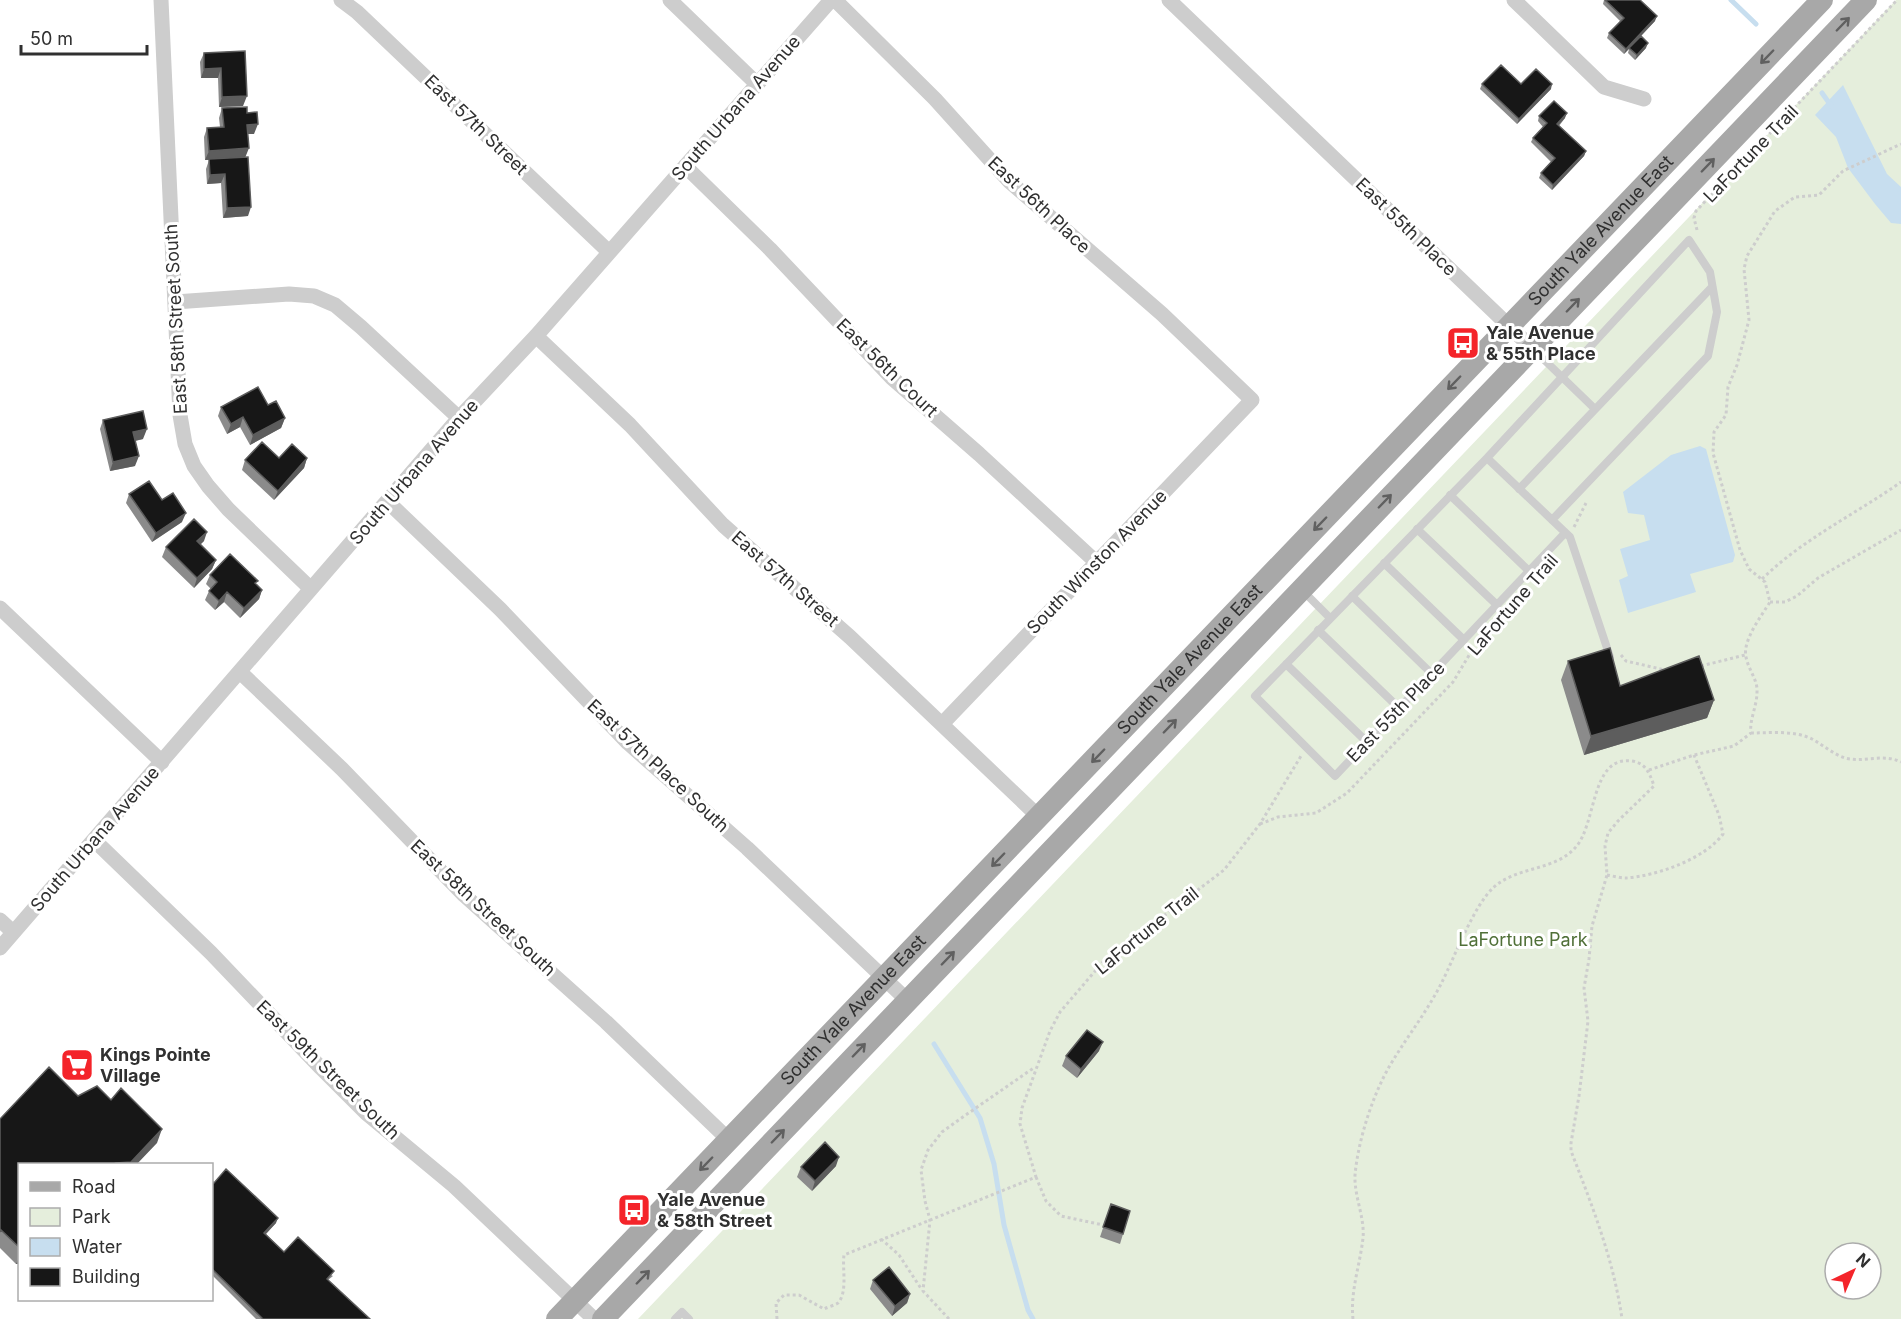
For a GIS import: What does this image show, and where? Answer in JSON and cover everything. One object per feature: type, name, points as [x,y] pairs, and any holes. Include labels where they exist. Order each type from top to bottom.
[{"type":"main road","name":"South Yale Avenue East","points":[[557,1319],[1822,0]]},
{"type":"main road","name":"South Yale Avenue East","points":[[603,1319],[1866,0]]},
{"type":"street","name":"East 58th Street South","points":[[161,0],[180,415],[185,444],[194,466],[208,486],[228,509],[311,589]]},
{"type":"street","name":"East 57th Street","points":[[341,0],[357,12],[609,252]]},
{"type":"street","points":[[670,0],[757,84]]},
{"type":"street","name":"South Urbana Avenue","points":[[0,948],[459,418],[536,336],[833,0]]},
{"type":"street","name":"East 56th Place","points":[[833,0],[935,99],[1009,181],[1162,314],[1252,400]]},
{"type":"street","name":"East 55th Place","points":[[1169,0],[1532,348]]},
{"type":"street","points":[[1514,0],[1604,87],[1644,99]]},
{"type":"street","name":"East 56th Court","points":[[685,166],[770,249],[892,378],[979,454],[1096,562]]},
{"type":"street","points":[[175,302],[289,294],[314,296],[335,305],[362,327],[459,418]]},
{"type":"street","name":"East 57th Street","points":[[536,336],[630,425],[723,525],[850,637],[1039,817]]},
{"type":"street","name":"South Winston Avenue","points":[[942,724],[1252,400]]},
{"type":"street","name":"East 57th Place South","points":[[388,502],[500,609],[628,743],[747,848],[907,1000]]},
{"type":"street","points":[[0,608],[162,762]]},
{"type":"street","name":"East 58th Street South","points":[[240,672],[342,769],[464,896],[606,1022],[729,1140]]},
{"type":"street","name":"East 59th Street South","points":[[94,840],[211,953],[366,1113],[454,1186],[594,1319]]},
{"type":"street","points":[[0,920],[13,932]]},
{"type":"lane","points":[[1552,520],[1708,356],[1717,312],[1710,272],[1689,240],[1563,377],[1595,409]]},
{"type":"lane","points":[[1519,489],[1712,286]]},
{"type":"lane","name":"East 55th Place","points":[[1532,348],[1563,377],[1255,696],[1335,776],[1529,571],[1568,535]]},
{"type":"lane","points":[[1487,458],[1568,535],[1612,664]]},
{"type":"lane","points":[[1450,495],[1529,571]]},
{"type":"lane","points":[[1417,529],[1497,605]]},
{"type":"lane","points":[[1384,563],[1464,640]]},
{"type":"lane","points":[[1301,589],[1330,618]]},
{"type":"lane","points":[[1352,596],[1432,674]]},
{"type":"lane","points":[[1318,630],[1399,708]]},
{"type":"lane","points":[[1286,664],[1367,742]]},
{"type":"lane","points":[[675,1319],[682,1312],[689,1319]]},
{"type":"path","name":"LaFortune Trail","points":[[1701,236],[1696,228],[1694,218],[1696,211],[1897,0]]},
{"type":"path","points":[[1751,734],[1750,725],[1758,689],[1745,655],[1751,632],[1770,602],[1765,582],[1749,569],[1740,550],[1713,453],[1714,432],[1726,416],[1728,387],[1737,365],[1749,320],[1744,268],[1747,256],[1775,211],[1795,197],[1819,195],[1843,171],[1901,144]]},
{"type":"path","points":[[1762,579],[1776,565],[1811,539],[1901,482]]},
{"type":"path","name":"LaFortune Trail","points":[[1568,535],[1586,503]]},
{"type":"path","points":[[1770,602],[1785,602],[1797,596],[1818,578],[1901,530]]},
{"type":"path","points":[[1601,630],[1626,661],[1673,672]]},
{"type":"path","name":"LaFortune Trail","points":[[1103,1225],[1061,1216],[1046,1201],[1020,1124],[1022,1108],[1037,1065],[1060,1012],[1102,963],[1224,870],[1260,824],[1278,817],[1316,813],[1347,793],[1453,682],[1477,645]]},
{"type":"path","points":[[1694,667],[1745,655]]},
{"type":"path","points":[[1649,770],[1694,755],[1734,746],[1751,734],[1798,734],[1812,739],[1845,758],[1861,760],[1878,757],[1893,758],[1901,762]]},
{"type":"path","points":[[1260,824],[1303,752]]},
{"type":"path","points":[[1607,875],[1624,878],[1662,870],[1716,844],[1723,834],[1719,815],[1694,755]]},
{"type":"path","points":[[1353,1319],[1351,1305],[1363,1235],[1355,1176],[1361,1142],[1370,1112],[1389,1068],[1419,1023],[1441,984],[1483,899],[1493,887],[1507,877],[1564,859],[1577,847],[1588,821],[1600,780],[1608,767],[1625,760],[1636,761],[1649,770],[1654,786],[1617,820],[1608,833],[1605,846],[1607,875],[1592,926],[1584,988],[1588,1021],[1571,1143],[1571,1151],[1615,1282],[1622,1319]]},
{"type":"path","points":[[922,1291],[930,1220],[921,1170],[928,1150],[942,1132],[1037,1065]]},
{"type":"path","points":[[777,1319],[776,1303],[784,1295],[799,1295],[824,1309],[837,1303],[843,1291],[844,1254],[1036,1177]]},
{"type":"path","points":[[881,1239],[899,1255],[922,1291],[949,1319]]},
{"type":"green space","name":"LaFortune Park","points":[[1896,0],[1901,0],[1901,1319],[638,1319]]},
{"type":"water","points":[[1843,85],[1887,174],[1901,187],[1901,224],[1891,223],[1875,204],[1848,168],[1836,137],[1815,115]]},
{"type":"water","points":[[1700,446],[1706,449],[1735,555],[1733,562],[1690,574],[1696,592],[1628,613],[1619,580],[1628,576],[1620,549],[1650,540],[1644,515],[1628,513],[1623,492],[1671,455]]},
{"type":"building","points":[[1605,0],[1640,0],[1657,16],[1626,49],[1609,33],[1624,18]]},
{"type":"building","points":[[1641,36],[1648,43],[1637,55],[1629,48]]},
{"type":"building","points":[[245,51],[247,96],[222,97],[221,68],[204,69],[204,53]]},
{"type":"building","points":[[1501,65],[1521,84],[1536,69],[1552,84],[1519,119],[1482,84]]},
{"type":"building","points":[[1554,101],[1567,113],[1557,124],[1586,151],[1553,185],[1541,173],[1555,158],[1533,138],[1547,123],[1539,116]]},
{"type":"building","points":[[247,107],[247,113],[257,112],[258,124],[247,125],[249,148],[209,151],[207,128],[224,127],[222,108]]},
{"type":"building","points":[[248,157],[251,207],[227,208],[225,174],[210,175],[209,159]]},
{"type":"building","points":[[258,387],[268,405],[276,401],[285,418],[253,435],[243,417],[231,424],[221,407]]},
{"type":"building","points":[[143,411],[147,429],[133,432],[139,456],[113,462],[103,420]]},
{"type":"building","points":[[262,442],[279,458],[292,444],[307,458],[278,491],[245,460]]},
{"type":"building","points":[[149,481],[162,500],[173,493],[186,513],[156,533],[129,494]]},
{"type":"building","points":[[194,519],[207,532],[197,541],[216,560],[197,578],[166,547]]},
{"type":"building","points":[[230,554],[258,581],[255,583],[262,590],[244,608],[227,592],[219,601],[209,591],[217,582],[210,575]]},
{"type":"building","points":[[1610,648],[1620,686],[1699,656],[1714,700],[1591,736],[1568,661]]},
{"type":"building","points":[[1087,1030],[1103,1042],[1081,1069],[1066,1056]]},
{"type":"building","points":[[49,1067],[78,1096],[97,1086],[111,1100],[121,1088],[162,1129],[131,1162],[18,1163],[18,1246],[1,1230],[0,1232],[0,1119]]},
{"type":"building","points":[[825,1142],[839,1157],[815,1181],[801,1167]]},
{"type":"building","points":[[226,1169],[278,1218],[264,1233],[284,1252],[298,1237],[334,1271],[327,1279],[370,1319],[263,1319],[213,1270],[214,1183]]},
{"type":"building","points":[[1111,1204],[1130,1211],[1123,1234],[1103,1227]]},
{"type":"building","points":[[889,1267],[910,1294],[895,1306],[873,1280]]},
{"type":"waterway","points":[[1731,0],[1756,24]]},
{"type":"waterway","points":[[1822,93],[1832,107]]},
{"type":"waterway","points":[[934,1044],[980,1118],[994,1164],[1004,1225],[1028,1310],[1033,1319]]},
{"type":"place","name":"Yale Avenue & 55th Place","points":[[1463,343]]},
{"type":"place","name":"Kings Pointe Village","points":[[77,1065]]},
{"type":"place","name":"Yale Avenue & 58th Street","points":[[634,1210]]}]
